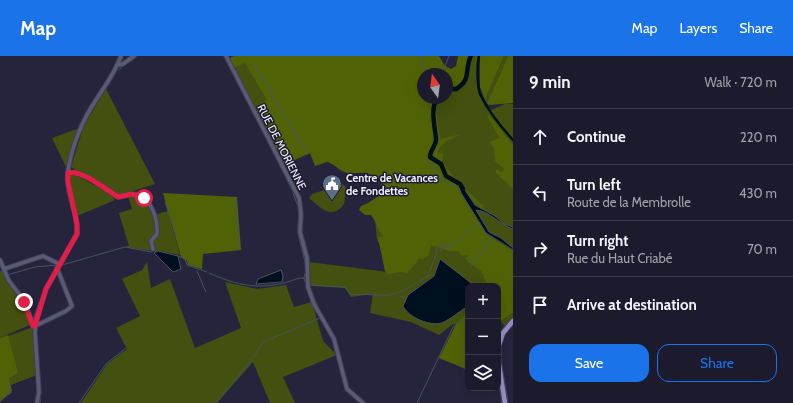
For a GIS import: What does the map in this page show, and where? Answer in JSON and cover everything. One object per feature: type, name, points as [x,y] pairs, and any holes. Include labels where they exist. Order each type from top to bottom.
[{"type":"main road","points":[[501,337],[502,333],[513,322]]},
{"type":"main road","points":[[501,377],[505,403]]},
{"type":"street","points":[[37,403],[39,392],[35,326],[42,299],[59,265],[73,244],[78,229],[68,182],[68,173],[83,123],[118,65],[121,56]]},
{"type":"street","points":[[118,65],[124,64],[134,56]]},
{"type":"street","name":"RUE DE MORIENNE","points":[[226,56],[298,198],[301,214],[300,232],[307,258],[308,287],[314,304],[334,339],[347,389],[363,403]]},
{"type":"street","points":[[68,173],[72,172],[82,175],[118,197],[135,194],[146,199],[152,207],[157,225],[157,234],[151,241],[153,249]]},
{"type":"street","points":[[4,269],[43,256],[59,265],[72,306],[66,311],[35,326]]},
{"type":"street","points":[[0,260],[9,281],[24,302],[33,326],[35,326]]},
{"type":"green space","points":[[236,56],[417,73],[417,104],[453,104],[453,89],[461,87],[465,83],[467,79],[469,62],[472,56],[478,56],[479,92],[489,111],[505,104],[513,104],[513,319],[505,326],[501,322],[501,283],[465,283],[465,341],[457,325],[453,324],[439,335],[411,322],[370,313],[373,294],[351,297],[345,288],[310,286],[324,317],[309,285],[309,262],[388,272],[384,255],[377,239],[373,203],[383,194],[379,175],[364,156],[342,139],[283,165],[230,61],[231,57]]},
{"type":"green space","points":[[439,56],[445,66],[449,68],[417,68],[417,104],[435,104],[440,139],[461,134],[447,141],[441,146],[438,152],[443,154],[442,162],[454,177],[484,207],[472,211],[487,235],[513,251],[513,312],[501,321],[501,283],[487,283],[481,271],[468,262],[466,258],[469,255],[462,256],[458,251],[450,251],[431,245],[429,255],[423,259],[419,258],[407,273],[401,272],[388,274],[385,271],[378,238],[383,236],[371,215],[365,215],[359,210],[361,206],[381,195],[384,183],[380,179],[370,176],[368,173],[347,173],[327,162],[315,166],[310,153],[283,165],[254,108],[267,100],[245,63],[234,68],[230,61],[231,57]]},
{"type":"green space","points":[[458,56],[471,56],[466,78],[461,86],[453,89],[453,68],[456,66]]},
{"type":"green space","points":[[480,56],[504,56],[485,100],[480,87]]},
{"type":"green space","points":[[504,56],[508,56],[487,103],[485,100]]},
{"type":"green space","points":[[508,56],[513,56],[513,103],[489,105],[487,103]]},
{"type":"green space","points":[[106,89],[155,184],[120,195],[71,167],[84,125]]},
{"type":"green space","points":[[489,115],[513,145],[513,189],[496,173],[496,169],[502,172],[504,169],[495,161],[494,148],[489,142],[499,138],[487,116]]},
{"type":"green space","points":[[78,129],[67,169],[52,138]]},
{"type":"green space","points":[[74,174],[111,194],[115,200],[77,216],[69,175]]},
{"type":"green space","points":[[343,184],[346,188],[344,204],[335,212],[326,211],[309,198],[312,194]]},
{"type":"green space","points":[[163,193],[237,197],[241,250],[203,254],[202,269],[188,265],[187,261],[181,257]]},
{"type":"green space","points":[[135,195],[144,198],[154,215],[168,211],[180,255],[161,251],[154,252],[154,250],[125,247],[113,249],[129,246],[119,213],[132,209],[128,196]]},
{"type":"green space","points":[[147,262],[151,288],[170,279],[195,348],[241,328],[225,282],[257,289],[286,285],[294,307],[312,302],[323,341],[337,355],[283,377],[295,403],[270,403],[253,362],[217,403],[81,403],[107,364],[127,349],[116,328],[140,316],[122,279],[142,270]]},
{"type":"green space","points":[[2,271],[25,307],[32,324],[0,338],[0,272]]},
{"type":"green space","points":[[465,315],[465,369],[439,358],[456,324]]},
{"type":"green space","points":[[33,327],[37,375],[11,385],[9,378],[8,336]]},
{"type":"green space","points":[[8,335],[18,373],[9,378],[12,391],[0,402],[0,338]]},
{"type":"water","points":[[461,184],[475,205],[495,216],[504,224],[513,227],[513,229],[508,227],[486,213],[476,210],[489,232],[501,238],[513,248],[513,250],[486,233],[461,193],[459,187]]},
{"type":"water","points":[[158,251],[178,256],[181,269],[173,272],[154,253]]},
{"type":"water","points":[[440,259],[471,283],[465,283],[465,308],[444,322],[433,324],[420,320],[410,314],[403,306],[408,295],[434,276]]},
{"type":"water","points":[[281,270],[283,276],[282,282],[256,284],[258,279]]},
{"type":"waterway","points":[[423,56],[423,68]]},
{"type":"waterway","points":[[444,68],[449,56]]},
{"type":"waterway","points":[[453,89],[461,86],[464,82],[471,56]]},
{"type":"waterway","points":[[479,56],[478,86],[480,94],[495,118],[513,140]]},
{"type":"waterway","points":[[253,64],[307,151]]},
{"type":"waterway","points":[[119,70],[124,65]]},
{"type":"waterway","points":[[230,68],[248,102]]},
{"type":"waterway","points":[[79,126],[98,94]]},
{"type":"waterway","points":[[249,104],[292,190]]},
{"type":"waterway","points":[[435,104],[433,113],[436,141],[430,157],[441,164],[446,176],[460,184],[463,189]]},
{"type":"waterway","points":[[76,135],[77,130]]},
{"type":"waterway","points":[[430,157],[429,162],[440,177],[450,185],[454,182]]},
{"type":"waterway","points":[[71,190],[73,198]]},
{"type":"waterway","points":[[293,193],[298,207]]},
{"type":"waterway","points":[[235,198],[238,232]]},
{"type":"waterway","points":[[165,202],[177,238]]},
{"type":"waterway","points":[[298,230],[299,210]]},
{"type":"waterway","points":[[438,245],[452,246],[480,223]]},
{"type":"waterway","points":[[238,234],[239,250]]},
{"type":"waterway","points":[[298,234],[305,262]]},
{"type":"waterway","points":[[470,268],[474,260],[484,250],[492,236]]},
{"type":"waterway","points":[[439,251],[447,246]]},
{"type":"waterway","points":[[62,265],[125,247],[152,252]]},
{"type":"waterway","points":[[436,252],[437,247]]},
{"type":"waterway","points":[[309,285],[345,287],[351,295],[394,294],[428,276],[437,252]]},
{"type":"waterway","points":[[178,256],[185,259],[187,265],[207,272]]},
{"type":"waterway","points":[[7,275],[35,267],[57,265]]},
{"type":"waterway","points":[[304,278],[306,270]]},
{"type":"waterway","points":[[0,271],[2,271],[4,276]]},
{"type":"waterway","points":[[197,271],[206,292]]},
{"type":"waterway","points":[[209,273],[235,283],[252,286],[280,284],[301,278],[304,278],[305,282]]},
{"type":"waterway","points":[[36,312],[48,281]]},
{"type":"waterway","points":[[399,296],[406,298]]},
{"type":"waterway","points":[[314,298],[318,308]]},
{"type":"waterway","points":[[253,358],[263,342],[320,318]]},
{"type":"waterway","points":[[501,331],[505,325],[513,318]]},
{"type":"waterway","points":[[460,322],[465,320]]},
{"type":"waterway","points":[[417,403],[454,325]]},
{"type":"waterway","points":[[37,340],[40,385]]},
{"type":"waterway","points":[[79,403],[106,364],[126,348]]},
{"type":"waterway","points":[[501,355],[508,403]]},
{"type":"waterway","points":[[216,403],[252,359]]},
{"type":"waterway","points":[[0,399],[11,393],[8,384]]},
{"type":"waterway","points":[[37,386],[37,395]]},
{"type":"waterway","points":[[500,391],[502,403]]},
{"type":"waterway","points":[[40,394],[40,403]]},
{"type":"place","name":"Centre de Vacances de Fondettes","points":[[332,201]]},
{"type":"route","points":[[24,302],[28,309],[33,326],[35,326],[36,318],[46,289],[73,244],[77,234],[78,229],[68,182],[68,173],[76,172],[118,197],[135,194],[144,198]]}]
